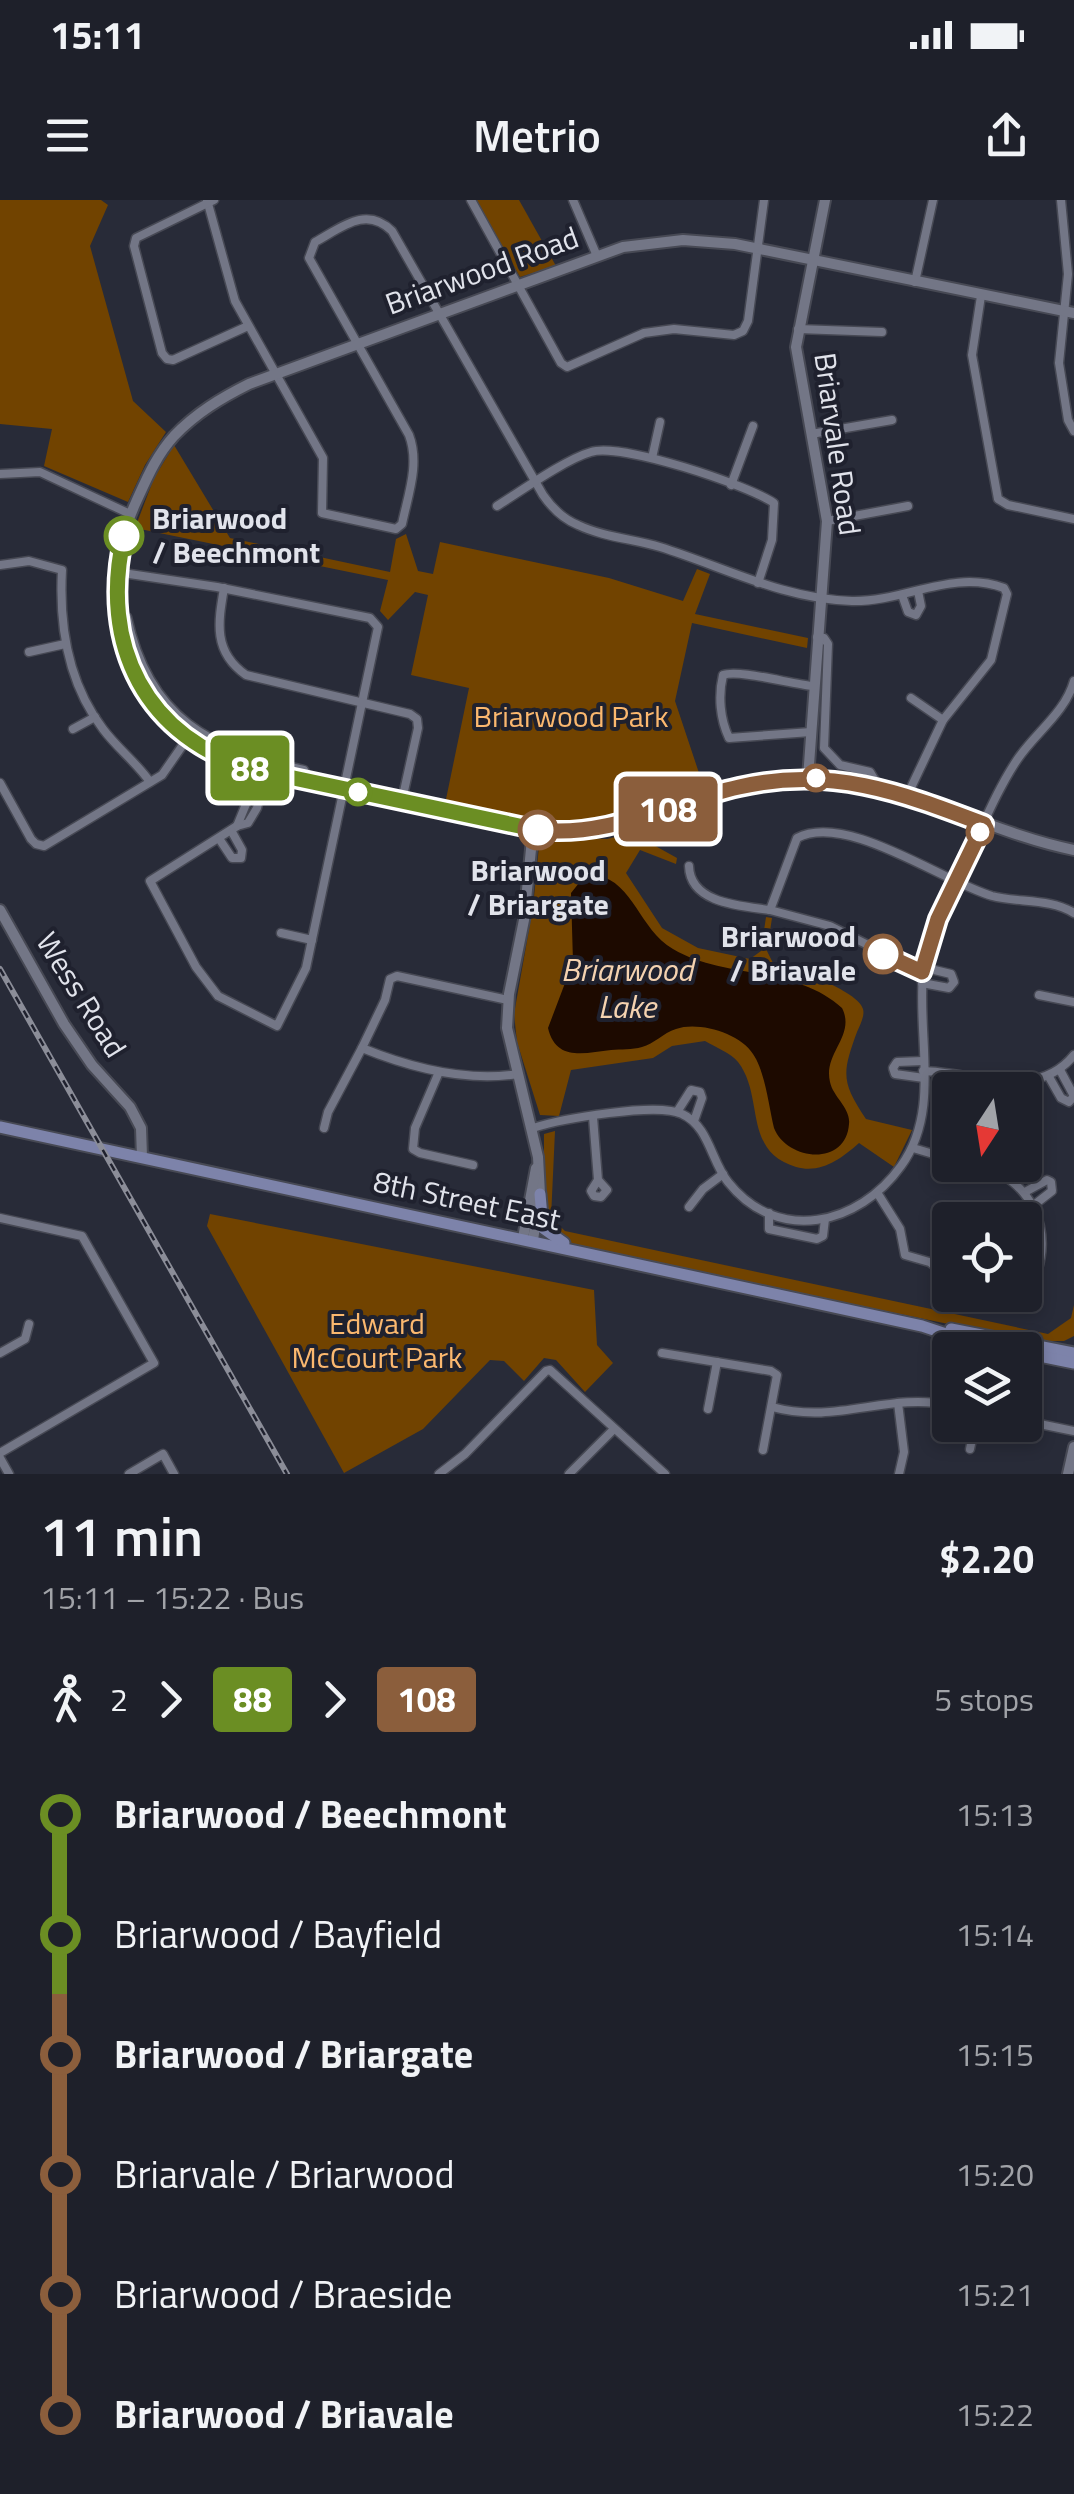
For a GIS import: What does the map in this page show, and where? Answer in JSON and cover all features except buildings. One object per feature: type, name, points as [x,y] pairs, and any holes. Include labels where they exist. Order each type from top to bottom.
[{"type":"main road","name":"8th Street East","points":[[0,1126],[922,1326],[1074,1353]]},
{"type":"main road","points":[[540,1194],[541,1219],[548,1233],[592,1253]]},
{"type":"main road","name":"8th Street East","points":[[922,1326],[940,1332]]},
{"type":"main road","points":[[1050,1348],[1068,1346],[1074,1340]]},
{"type":"main road","points":[[1042,1357],[1074,1364]]},
{"type":"street","points":[[471,200],[567,368],[644,333],[674,330],[739,334],[748,321],[764,200]]},
{"type":"street","points":[[573,200],[596,256]]},
{"type":"street","name":"Briarvale Road","points":[[808,778],[827,521],[798,362],[798,329],[825,200]]},
{"type":"street","points":[[915,282],[933,200]]},
{"type":"street","points":[[1061,200],[1068,312],[1059,363],[1068,420],[1074,431]]},
{"type":"street","points":[[248,326],[173,360],[166,359],[134,246],[136,238],[210,201],[230,287],[323,458],[325,478],[320,511],[396,529],[402,524],[414,467],[413,447],[309,258],[315,242],[356,220],[375,218],[392,231],[535,483],[552,507],[576,525],[658,546],[758,583],[822,598],[867,601],[952,582],[1000,586],[1007,594],[991,660],[943,720],[908,796]]},
{"type":"street","name":"Briarwood Road","points":[[1068,312],[755,248],[683,240],[639,244],[596,256],[276,374],[224,396],[189,421],[151,468],[130,514],[116,572],[116,612],[127,657],[146,695],[188,739],[223,759],[261,771],[532,829],[598,829],[738,787],[808,778],[879,787],[1034,842],[1074,850]]},
{"type":"street","points":[[981,296],[972,354],[998,498],[1002,503],[1074,519]]},
{"type":"street","points":[[798,329],[882,332]]},
{"type":"street","points":[[812,434],[892,420]]},
{"type":"street","points":[[652,458],[660,422]]},
{"type":"street","points":[[730,485],[754,426]]},
{"type":"street","points":[[497,506],[596,450],[652,458],[774,503],[772,540],[758,583]]},
{"type":"street","points":[[0,474],[40,472],[130,514]]},
{"type":"street","points":[[827,521],[908,506]]},
{"type":"street","points":[[0,565],[29,561],[62,570],[60,602],[65,644],[95,718],[150,782]]},
{"type":"street","points":[[116,572],[224,588],[374,620],[378,633],[306,968],[278,1026],[218,996],[196,966],[150,881],[234,829],[261,771]]},
{"type":"street","points":[[224,588],[218,636],[233,666],[246,675],[410,714],[417,719],[402,800]]},
{"type":"street","points":[[902,595],[908,612],[916,614],[922,606],[918,591]]},
{"type":"street","name":"Briarwood Road","points":[[116,612],[127,617],[138,657],[150,680],[187,724],[239,754],[304,770],[309,781]]},
{"type":"street","name":"Briarvale Road","points":[[817,637],[828,644],[824,748],[840,765],[870,772],[879,787]]},
{"type":"street","points":[[29,652],[65,644]]},
{"type":"street","points":[[811,732],[729,738],[720,708],[720,680],[734,672],[813,686]]},
{"type":"street","points":[[533,1128],[645,1110],[676,1112],[694,1121],[723,1174],[744,1198],[769,1213],[795,1220],[826,1220],[845,1214],[878,1194],[913,1148],[922,1117],[922,969],[938,919],[1009,772],[1064,704],[1074,681]]},
{"type":"street","points":[[910,698],[943,720]]},
{"type":"street","points":[[73,729],[95,718]]},
{"type":"street","points":[[0,783],[32,839],[44,846],[162,775],[188,739]]},
{"type":"street","points":[[220,840],[232,858],[241,858],[234,829]]},
{"type":"street","points":[[528,1239],[540,1194],[538,1157],[508,1043],[508,1000],[524,920],[532,829]]},
{"type":"street","points":[[770,910],[801,835],[827,834],[871,842],[990,895],[1050,903],[1074,913]]},
{"type":"street","points":[[689,866],[689,874],[702,892],[720,902],[830,926],[922,969],[951,974],[954,982],[949,988],[922,984]]},
{"type":"street","name":"Wess Road","points":[[0,910],[64,1024],[92,1065],[130,1106],[141,1128],[142,1157]]},
{"type":"street","points":[[281,933],[312,940]]},
{"type":"street","points":[[324,1128],[328,1112],[385,1000],[390,980],[398,976],[508,1000]]},
{"type":"street","points":[[1040,995],[1074,1002]]},
{"type":"street","points":[[362,1048],[399,1063],[439,1072],[498,1077],[518,1074]]},
{"type":"street","points":[[923,1061],[897,1062],[895,1074],[1014,1082],[1048,1077],[1074,1056]]},
{"type":"street","points":[[1048,1077],[1061,1098],[1069,1102],[1073,1091],[1060,1070]]},
{"type":"street","points":[[439,1072],[412,1145],[418,1152],[473,1165]]},
{"type":"street","points":[[676,1112],[686,1094],[691,1090],[700,1092],[702,1098],[694,1121]]},
{"type":"street","points":[[593,1117],[598,1180]]},
{"type":"street","points":[[913,1148],[932,1154]]},
{"type":"street","points":[[528,1239],[538,1157]]},
{"type":"street","points":[[690,1207],[723,1174]]},
{"type":"street","points":[[1026,1192],[1047,1180],[1051,1182],[1052,1191],[1037,1202]]},
{"type":"street","points":[[1014,1182],[1033,1202]]},
{"type":"street","points":[[878,1194],[900,1229],[905,1255],[932,1264]]},
{"type":"street","points":[[769,1213],[768,1228],[817,1239],[824,1236],[826,1220]]},
{"type":"street","points":[[0,1218],[82,1236],[154,1363],[0,1456],[9,1474]]},
{"type":"street","points":[[0,1353],[25,1338],[28,1324]]},
{"type":"street","points":[[662,1353],[777,1375],[763,1450]]},
{"type":"street","points":[[708,1409],[717,1362]]},
{"type":"street","points":[[439,1474],[465,1454],[546,1370],[556,1372],[666,1474]]},
{"type":"street","points":[[772,1407],[815,1415],[914,1400],[932,1402]]},
{"type":"street","points":[[898,1403],[904,1452],[899,1474]]},
{"type":"street","points":[[1042,1424],[1074,1431]]},
{"type":"street","points":[[569,1474],[614,1428]]},
{"type":"street","points":[[970,1449],[971,1442]]},
{"type":"street","points":[[1068,1474],[1074,1447]]},
{"type":"street","points":[[129,1474],[163,1454],[174,1474]]},
{"type":"green space","points":[[0,200],[101,200],[108,205],[90,246],[133,401],[166,432],[128,502],[44,466],[52,429],[0,424]]},
{"type":"green space","points":[[476,200],[519,200],[556,266],[520,277]]},
{"type":"green space","name":"Briarwood Park","points":[[174,445],[230,538],[390,572],[396,539],[406,534],[418,571],[433,574],[440,542],[609,578],[683,601],[697,569],[710,574],[695,614],[808,638],[807,648],[692,623],[675,701],[704,788],[638,814],[586,824],[537,823],[445,804],[469,688],[411,675],[428,595],[415,592],[388,620],[380,611],[388,580],[135,528],[154,478]]},
{"type":"green space","points":[[632,833],[677,858],[676,864],[640,850],[626,873],[662,928],[698,948],[750,959],[761,951],[766,917],[772,918],[767,951],[773,963],[823,981],[859,1002],[863,1015],[846,1077],[866,1119],[912,1130],[894,1167],[859,1143],[822,1167],[805,1169],[779,1159],[761,1136],[751,1091],[738,1062],[705,1041],[672,1046],[653,1058],[571,1070],[559,1116],[540,1115],[517,1042],[514,1014],[533,907],[539,846],[548,837],[607,839]]},
{"type":"green space","points":[[555,1131],[551,1218],[565,1231],[1039,1332],[988,1332],[626,1258],[567,1242],[558,1238],[544,1219],[544,1134]]},
{"type":"green space","name":"Edward McCourt Park","points":[[210,1214],[594,1290],[597,1345],[613,1363],[585,1392],[556,1360],[544,1358],[524,1381],[504,1361],[490,1360],[423,1429],[344,1473],[207,1226]]},
{"type":"green space","points":[[1074,1305],[1074,1336],[1064,1341],[1042,1341],[1042,1333],[1048,1334],[1071,1318]]},
{"type":"water","name":"Briarwood Lake","points":[[597,875],[620,887],[652,930],[673,949],[715,965],[803,985],[842,1008],[845,1027],[829,1072],[832,1087],[849,1118],[845,1138],[838,1147],[827,1153],[803,1153],[781,1139],[774,1128],[764,1079],[753,1054],[739,1040],[718,1031],[685,1027],[646,1046],[630,1049],[573,1053],[558,1046],[548,1028],[573,962],[571,893],[583,878]]},
{"type":"railway","points":[[0,969],[287,1474]]},
{"type":"bus line","name":"88","points":[[124,536],[115,592],[121,638],[146,695],[188,739],[223,759],[256,770],[538,830]]},
{"type":"bus line","name":"108","points":[[538,830],[598,829],[738,787],[808,778],[879,787],[984,824],[938,919],[922,972],[883,954]]},
{"type":"place","name":"Briarwood / Beechmont","points":[[124,536]]},
{"type":"place","name":"Briarwood / Briargate","points":[[538,830]]},
{"type":"place","name":"Briarwood / Briavale","points":[[883,954]]}]
